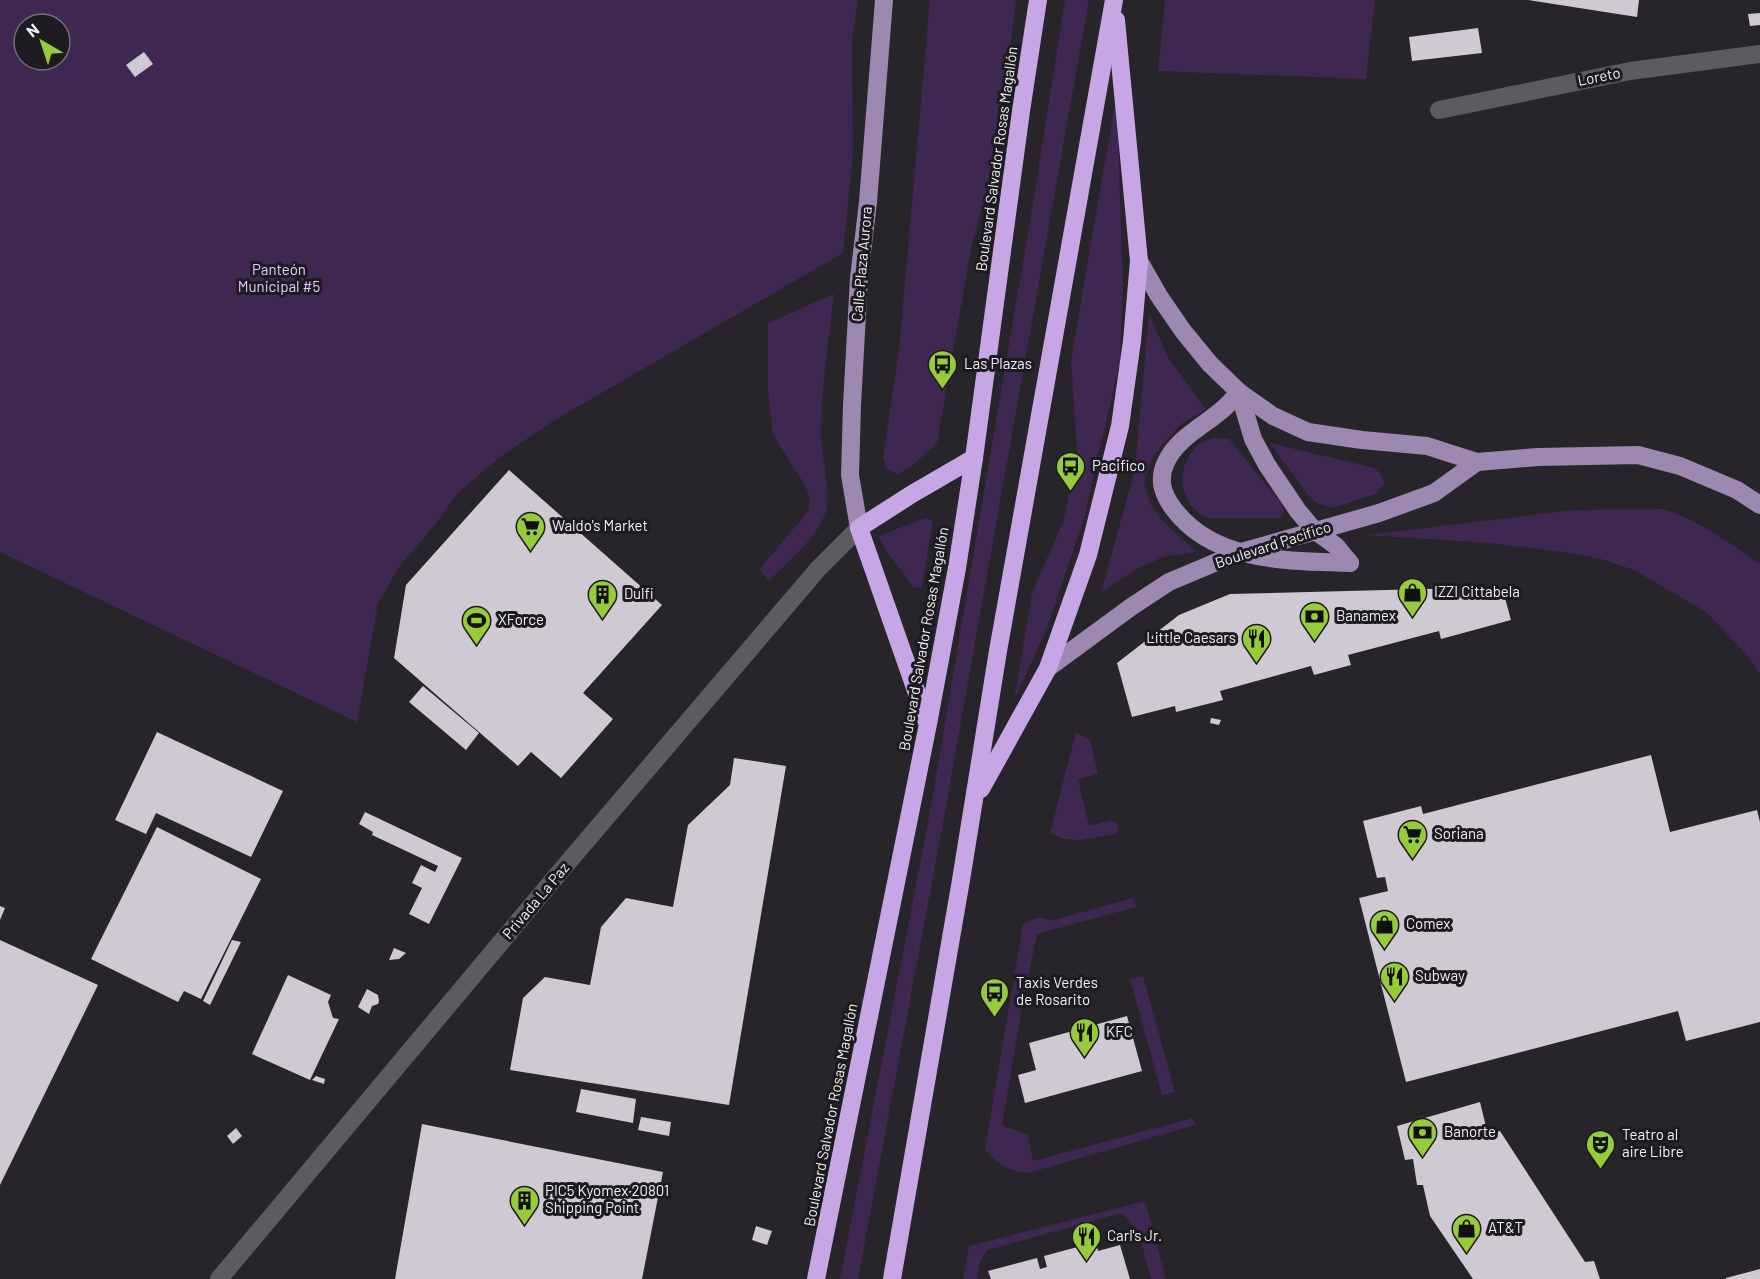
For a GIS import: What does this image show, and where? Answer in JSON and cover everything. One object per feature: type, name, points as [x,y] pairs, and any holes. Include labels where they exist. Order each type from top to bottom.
[{"type":"highway","name":"Boulevard Salvador Rosas Magallón","points":[[816,1279],[928,724],[957,568],[1038,0]]},
{"type":"highway","points":[[974,801],[1048,668],[1088,555],[1120,426],[1140,261],[1114,0]]},
{"type":"highway","points":[[892,1279],[998,651],[1114,0]]},
{"type":"highway","points":[[928,724],[859,528],[974,458]]},
{"type":"main road","name":"Calle Plaza Aurora","points":[[859,528],[850,475],[852,405],[859,278],[868,202],[884,0]]},
{"type":"main road","points":[[1140,261],[1159,296],[1183,331],[1210,363],[1239,392],[1273,416],[1308,432],[1427,446],[1477,462],[1538,457],[1638,455],[1680,466],[1737,490],[1760,505]]},
{"type":"main road","points":[[1239,392],[1253,439],[1267,465],[1298,511],[1314,530],[1336,546],[1350,563],[1302,562],[1238,553],[1205,539],[1181,520],[1164,497],[1161,476],[1167,459],[1180,442],[1225,408],[1239,392]]},
{"type":"main road","name":"Boulevard Pacífico","points":[[1048,668],[1169,582],[1238,553],[1379,513],[1434,493],[1477,462]]},
{"type":"street","name":"Loreto","points":[[1439,110],[1630,71],[1760,54]]},
{"type":"street","name":"Privada La Paz","points":[[219,1279],[572,858],[818,570],[859,528]]},
{"type":"green space","name":"Panteón Municipal #5","points":[[0,0],[858,0],[852,41],[853,153],[843,253],[555,420],[500,457],[458,493],[434,526],[399,567],[378,603],[357,722],[0,552]]},
{"type":"green space","points":[[930,0],[1016,0],[998,151],[972,244],[937,443],[911,467],[898,474],[887,470],[883,458],[899,350]]},
{"type":"green space","points":[[1065,0],[1089,0],[942,829],[858,1279],[840,1279],[928,823]]},
{"type":"green space","points":[[1165,0],[1375,0],[1366,79],[1158,71]]},
{"type":"green space","points":[[1127,33],[1118,140],[1123,284],[1120,362],[1082,526],[1045,633],[1014,701],[1032,593],[1064,519],[1077,451],[1071,360]]},
{"type":"green space","points":[[834,294],[821,415],[821,442],[827,481],[826,510],[810,539],[769,581],[760,569],[809,510],[810,498],[805,485],[773,435],[768,391],[768,323]]},
{"type":"green space","points":[[1149,313],[1167,356],[1206,409],[1181,424],[1153,456],[1144,483],[1151,505],[1163,521],[1196,552],[1163,557],[1136,569],[1101,593],[1135,469]]},
{"type":"green space","points":[[1213,438],[1229,439],[1282,504],[1284,513],[1280,518],[1207,518],[1193,507],[1184,492],[1182,483],[1184,466],[1196,446]]},
{"type":"green space","points":[[1270,443],[1375,468],[1385,484],[1375,494],[1333,508],[1317,503],[1308,495]]},
{"type":"green space","points":[[1663,509],[1702,526],[1760,564],[1760,674],[1748,656],[1706,612],[1634,570],[1601,559],[1564,552],[1488,543],[1366,535],[1574,510]]},
{"type":"green space","points":[[925,518],[933,520],[922,587],[914,588],[886,550],[879,536]]},
{"type":"green space","points":[[1076,732],[1090,740],[1098,774],[1078,779],[1089,826],[1111,820],[1117,824],[1119,829],[1116,834],[1081,840],[1064,839],[1050,833]]},
{"type":"green space","points":[[1133,898],[1136,907],[1037,934],[1002,1125],[1028,1135],[1033,1161],[1193,1118],[1195,1125],[1028,1173],[1009,1169],[985,1150],[1023,924],[1040,918],[1051,921]]},
{"type":"green space","points":[[1143,976],[1175,1092],[1162,1095],[1130,979]]},
{"type":"green space","points":[[1145,1201],[1166,1279],[1151,1279],[1138,1234],[1134,1226],[1121,1213],[988,1250],[980,1263],[977,1279],[963,1279],[969,1246]]},
{"type":"building","points":[[1528,0],[1639,0],[1637,17]]},
{"type":"building","points":[[1760,13],[1760,25],[1750,26],[1748,14]]},
{"type":"building","points":[[1478,28],[1482,53],[1412,61],[1409,37]]},
{"type":"building","points":[[144,52],[153,64],[135,77],[126,65]]},
{"type":"building","points":[[509,470],[662,605],[583,693],[613,719],[561,778],[531,752],[518,766],[394,658],[406,585]]},
{"type":"building","points":[[1502,587],[1511,620],[1441,639],[1439,631],[1348,655],[1351,665],[1314,675],[1311,666],[1220,691],[1223,700],[1176,712],[1175,706],[1132,717],[1117,663],[1179,615],[1230,594]]},
{"type":"building","points":[[423,686],[479,733],[466,750],[409,702]]},
{"type":"building","points":[[1211,718],[1221,720],[1219,725],[1210,723]]},
{"type":"building","points":[[157,732],[283,791],[251,857],[156,813],[146,834],[115,820]]},
{"type":"building","points":[[1651,755],[1670,832],[1757,810],[1760,822],[1760,1022],[1686,1041],[1678,1011],[1406,1082],[1359,898],[1388,891],[1385,877],[1377,878],[1363,821],[1421,806],[1423,814]]},
{"type":"building","points":[[734,758],[786,766],[729,1105],[510,1070],[523,998],[545,977],[590,985],[601,927],[626,898],[673,907],[688,825],[730,785]]},
{"type":"building","points":[[365,812],[462,858],[429,924],[409,914],[422,888],[412,883],[421,865],[435,872],[438,866],[372,835],[373,832],[359,824]]},
{"type":"building","points":[[157,827],[261,879],[201,999],[184,991],[178,1002],[91,959]]},
{"type":"building","points":[[0,906],[5,908],[0,920]]},
{"type":"building","points":[[0,940],[98,985],[0,1185]]},
{"type":"building","points":[[232,940],[241,942],[210,1005],[203,1001]]},
{"type":"building","points":[[394,948],[406,953],[399,959],[389,960]]},
{"type":"building","points":[[288,975],[331,995],[328,1002],[333,1018],[339,1019],[310,1080],[252,1054]]},
{"type":"building","points":[[367,989],[378,995],[379,1001],[378,1004],[372,1006],[369,1014],[358,1007]]},
{"type":"building","name":"KFC","points":[[1127,1016],[1142,1071],[1025,1103],[1018,1075],[1036,1070],[1029,1043]]},
{"type":"building","points":[[316,1076],[325,1079],[324,1084],[312,1080]]},
{"type":"building","points":[[581,1089],[636,1099],[633,1123],[576,1112]]},
{"type":"building","points":[[1480,1102],[1488,1135],[1500,1131],[1585,1262],[1594,1261],[1600,1279],[1473,1279],[1430,1216],[1423,1185],[1417,1185],[1413,1159],[1405,1160],[1397,1126]]},
{"type":"building","points":[[641,1117],[671,1122],[669,1136],[638,1130]]},
{"type":"building","name":"PIC5 Kyomex 20801 Shipping Point","points":[[422,1124],[663,1172],[642,1279],[395,1279]]},
{"type":"building","points":[[236,1128],[242,1136],[233,1144],[227,1136]]},
{"type":"building","points":[[756,1226],[772,1231],[767,1245],[752,1240]]},
{"type":"building","name":"Carl's Jr.","points":[[1096,1242],[1098,1251],[1120,1245],[1130,1279],[991,1279],[988,1271],[1037,1258],[1040,1269],[1047,1267],[1044,1256]]},
{"type":"building","points":[[1760,1269],[1760,1279],[1726,1279],[1726,1278]]},
{"type":"place","name":"Las Plazas","points":[[943,390]]},
{"type":"place","name":"Pacifico","points":[[1071,492]]},
{"type":"place","name":"Waldo's Market","points":[[531,552]]},
{"type":"place","name":"IZZI Cittabela","points":[[1413,618]]},
{"type":"place","name":"Dulfi","points":[[603,620]]},
{"type":"place","name":"Banamex","points":[[1315,642]]},
{"type":"place","name":"XForce","points":[[477,646]]},
{"type":"place","name":"Little Caesars","points":[[1257,664]]},
{"type":"place","name":"Soriana","points":[[1413,860]]},
{"type":"place","name":"Comex","points":[[1385,950]]},
{"type":"place","name":"Subway","points":[[1394,1002]]},
{"type":"place","name":"Taxis Verdes de Rosarito","points":[[995,1018]]},
{"type":"place","name":"KFC","points":[[1085,1058]]},
{"type":"place","name":"Banorte","points":[[1423,1158]]},
{"type":"place","name":"Teatro al aire Libre","points":[[1601,1170]]},
{"type":"place","name":"PIC5 Kyomex 20801 Shipping Point","points":[[524,1226]]},
{"type":"place","name":"AT&T","points":[[1467,1254]]},
{"type":"place","name":"Carl's Jr.","points":[[1086,1262]]}]
